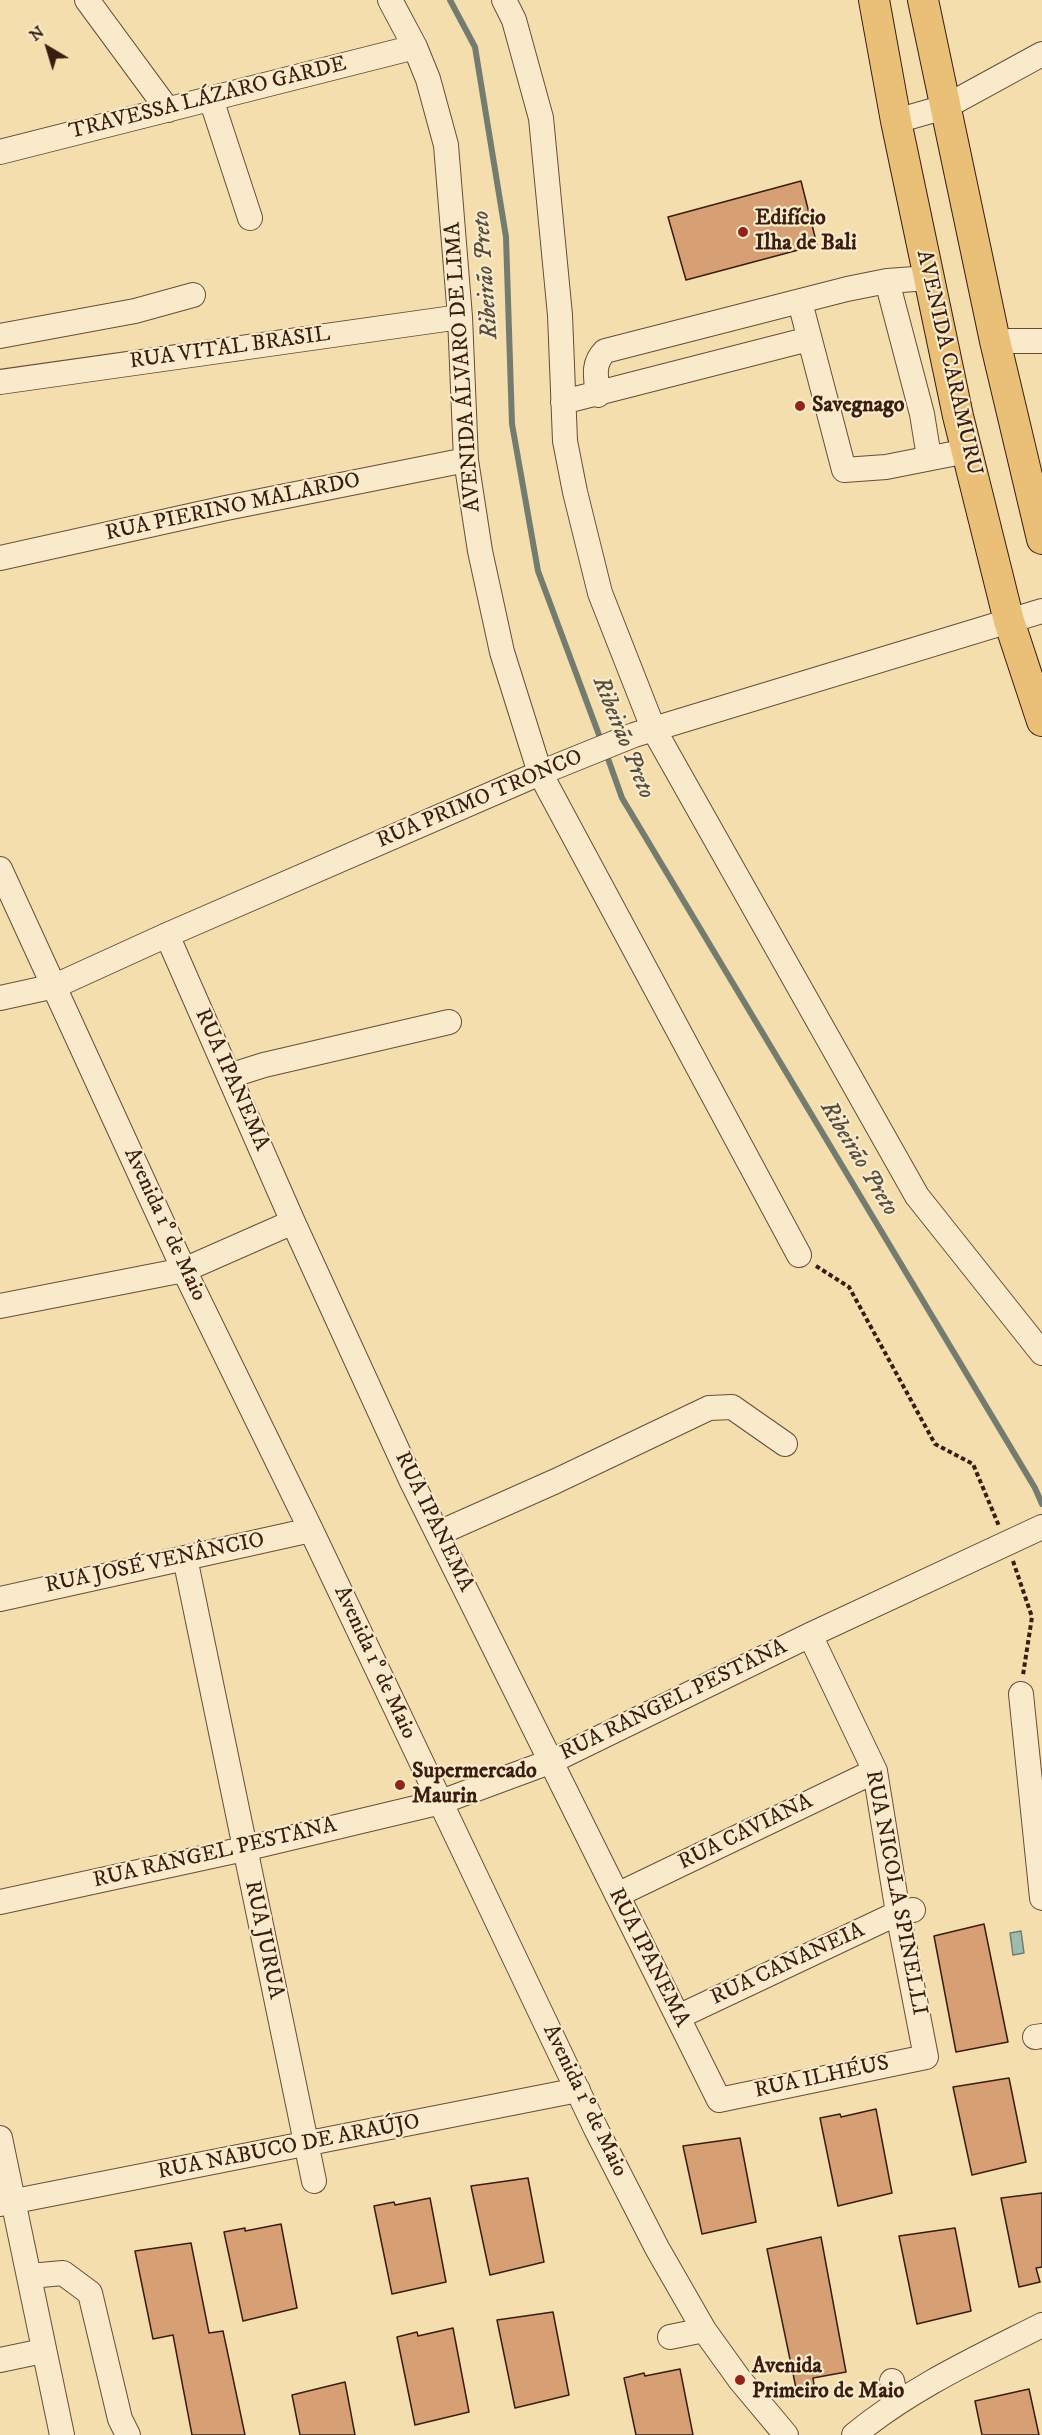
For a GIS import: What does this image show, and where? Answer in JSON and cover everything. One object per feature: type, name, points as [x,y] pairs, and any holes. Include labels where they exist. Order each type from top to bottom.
[{"type":"main road","name":"AVENIDA CARAMURU","points":[[874,0],[896,121],[967,451],[1009,621],[1042,722]]},
{"type":"main road","points":[[923,0],[995,341],[1042,539]]},
{"type":"street","points":[[87,0],[168,110]]},
{"type":"street","name":"AVENIDA ÁLVARO DE LIMA","points":[[390,0],[415,47],[428,79],[446,145],[460,317],[466,460],[480,551],[502,652],[540,773],[799,1255]]},
{"type":"street","points":[[504,0],[514,20],[541,118],[560,315],[565,441],[600,594],[644,731],[917,1196],[1038,1339]]},
{"type":"street","name":"TRAVESSA LÁZARO GARDE","points":[[0,152],[415,47]]},
{"type":"street","points":[[896,121],[945,107],[1042,54]]},
{"type":"street","points":[[211,99],[250,218]]},
{"type":"street","points":[[598,395],[595,367],[597,358],[604,351],[847,288],[887,281],[929,278]]},
{"type":"street","points":[[887,281],[922,414],[929,457]]},
{"type":"street","points":[[0,336],[135,311],[193,295]]},
{"type":"street","points":[[800,302],[844,470],[886,467],[967,451]]},
{"type":"street","name":"RUA VITAL BRASIL","points":[[0,382],[460,317]]},
{"type":"street","points":[[563,402],[598,395],[809,339]]},
{"type":"street","points":[[995,341],[1042,341]]},
{"type":"street","name":"RUA PIERINO MALARDO","points":[[0,558],[226,508],[466,460]]},
{"type":"street","name":"RUA PRIMO TRONCO","points":[[0,998],[55,986],[540,773],[644,731],[1042,611]]},
{"type":"street","name":"Avenida 1º de Maio","points":[[0,868],[184,1270],[632,2200],[704,2330],[740,2380],[786,2435]]},
{"type":"street","name":"RUA IPANEMA","points":[[167,935],[293,1222],[412,1482],[719,2100]]},
{"type":"street","points":[[229,1076],[264,1065],[449,1022]]},
{"type":"street","points":[[0,1306],[184,1270],[293,1222]]},
{"type":"street","points":[[439,1533],[556,1481],[709,1408],[732,1407],[785,1444]]},
{"type":"street","name":"RUA RANGEL PESTANA","points":[[0,1902],[244,1849],[441,1802],[552,1761],[810,1635],[1042,1527]]},
{"type":"street","name":"RUA JOSÉ VENÂNCIO","points":[[0,1599],[311,1530]]},
{"type":"street","name":"RUA JURUA","points":[[185,1558],[314,2181]]},
{"type":"street","name":"RUA NICOLA SPINELLI","points":[[810,1635],[875,1771],[906,1911],[926,2057]]},
{"type":"street","points":[[1020,1694],[1042,1898]]},
{"type":"street","name":"RUA CAVIANA","points":[[616,1895],[875,1771]]},
{"type":"street","name":"RUA CANANEIA","points":[[678,2017],[906,1911]]},
{"type":"street","name":"RUA ILHÉUS","points":[[719,2100],[926,2057]]},
{"type":"street","name":"RUA NABUCO DE ARAÚJO","points":[[6,2203],[578,2090]]},
{"type":"street","points":[[0,2138],[6,2203],[30,2276],[62,2435]]},
{"type":"street","points":[[30,2276],[63,2273],[90,2293],[120,2419],[128,2435]]},
{"type":"street","points":[[855,2435],[895,2392],[936,2379],[1042,2325]]},
{"type":"street","points":[[670,2337],[704,2330]]},
{"type":"street","points":[[0,2360],[44,2351]]},
{"type":"path","points":[[799,1255],[849,1287],[935,1444],[973,1464],[1013,1541],[1032,1617],[1020,1694]]},
{"type":"shaded area","points":[[1021,1931],[1024,1953],[1013,1955],[1010,1933]]},
{"type":"building","name":"Edifício Ilha de Bali","points":[[801,181],[817,245],[686,280],[668,217]]},
{"type":"building","points":[[984,1924],[1008,2042],[956,2052],[934,1936]]},
{"type":"building","points":[[1009,2078],[1026,2162],[972,2175],[953,2087]]},
{"type":"building","points":[[876,2109],[892,2193],[838,2206],[820,2118],[840,2114],[841,2117]]},
{"type":"building","points":[[740,2138],[756,2222],[702,2234],[683,2146]]},
{"type":"building","points":[[528,2178],[544,2262],[490,2275],[471,2186]]},
{"type":"building","points":[[1042,2193],[1042,2267],[1036,2268],[1040,2282],[1019,2287],[1001,2198]]},
{"type":"building","points":[[430,2198],[446,2282],[392,2294],[374,2206],[394,2202],[395,2205]]},
{"type":"building","points":[[281,2224],[297,2308],[243,2321],[224,2232],[245,2228],[245,2231]]},
{"type":"building","points":[[955,2228],[971,2311],[917,2324],[899,2236]]},
{"type":"building","points":[[821,2237],[846,2372],[813,2378],[814,2385],[796,2388],[767,2249]]},
{"type":"building","points":[[191,2243],[209,2333],[223,2331],[245,2435],[192,2435],[173,2335],[153,2339],[135,2251]]},
{"type":"building","points":[[553,2312],[569,2395],[515,2408],[497,2320]]},
{"type":"building","points":[[453,2328],[469,2412],[415,2425],[397,2337],[417,2332],[418,2336]]},
{"type":"building","points":[[680,2369],[693,2435],[636,2435],[624,2378]]},
{"type":"building","points":[[345,2382],[355,2435],[300,2435],[292,2395]]},
{"type":"building","points":[[1029,2389],[1039,2435],[982,2435],[975,2401]]},
{"type":"waterway","name":"Ribeirão Preto","points":[[450,0],[475,47],[506,237],[512,424],[538,571],[602,743]]},
{"type":"waterway","name":"Ribeirão Preto","points":[[606,753],[622,798],[1035,1488],[1042,1504]]},
{"type":"place","name":"Edifício Ilha de Bali","points":[[743,232]]},
{"type":"place","name":"Savegnago","points":[[800,406]]},
{"type":"place","name":"Supermercado Maurin","points":[[400,1785]]},
{"type":"place","name":"Avenida Primeiro de Maio","points":[[740,2380]]}]
